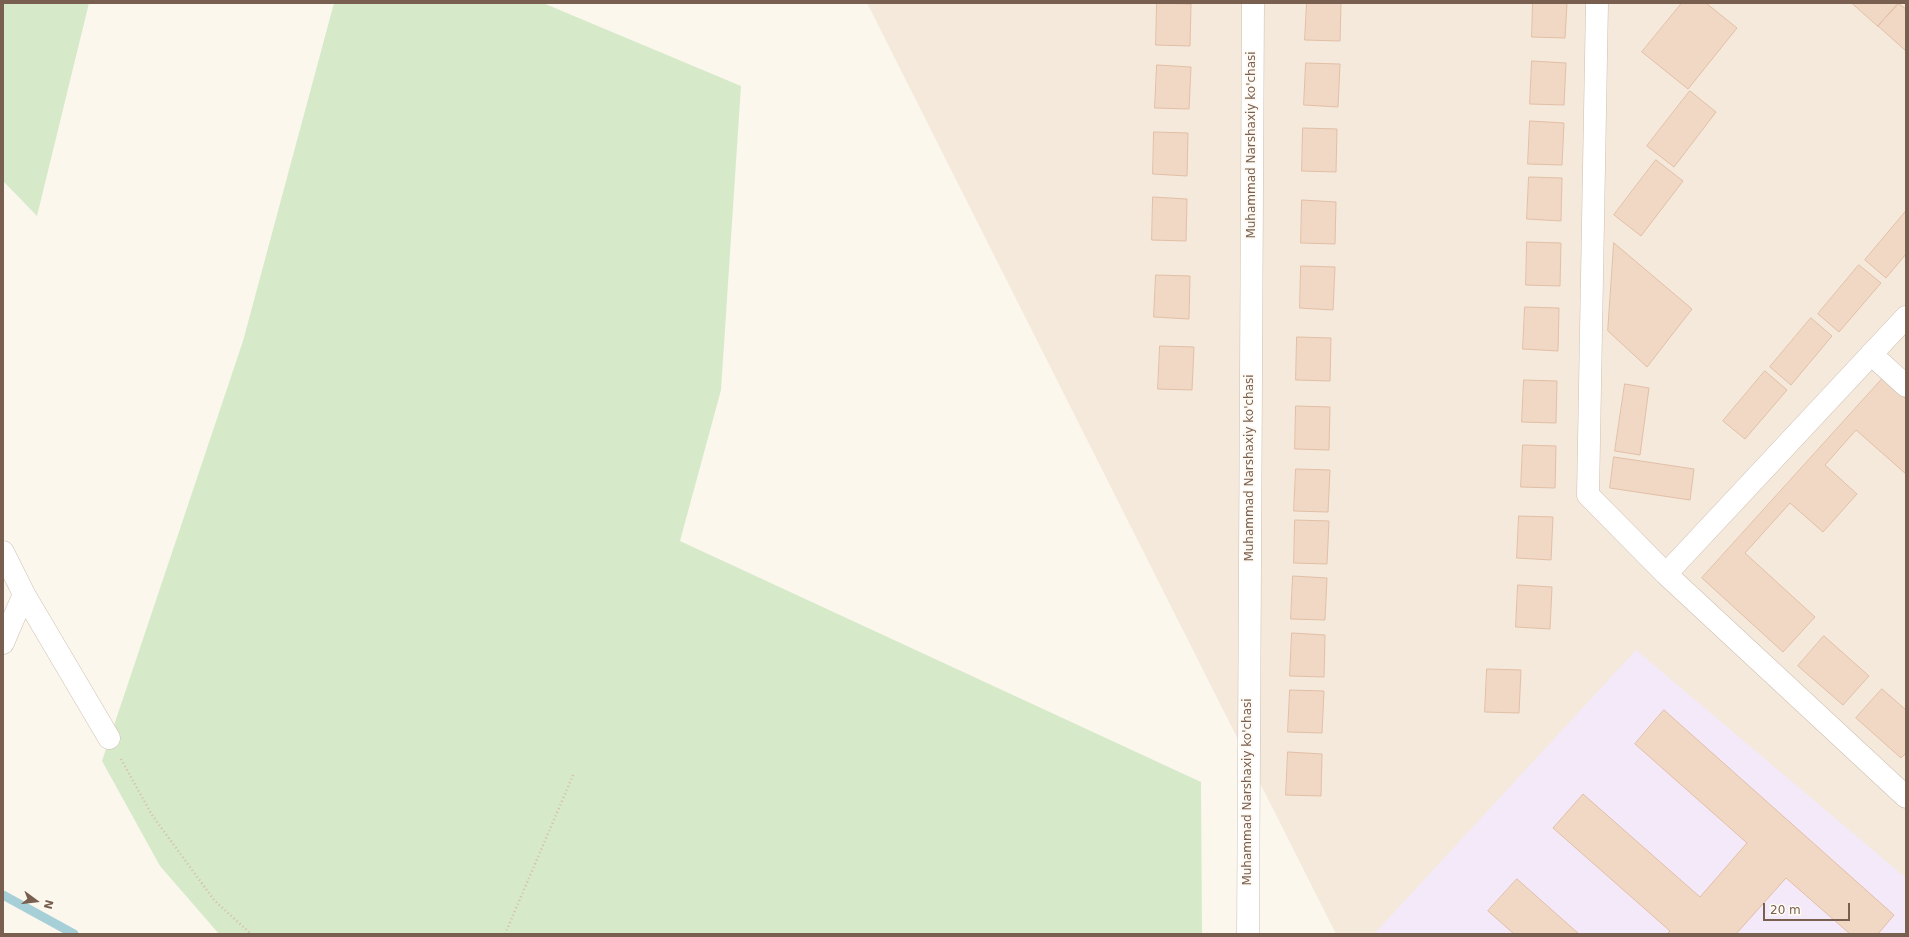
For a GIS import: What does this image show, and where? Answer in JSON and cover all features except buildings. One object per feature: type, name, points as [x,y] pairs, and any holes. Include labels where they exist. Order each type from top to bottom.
[{"type":"street","name":"Muhammad Narshaxiy ko'chasi","points":[[1248,934],[1253,3]]},
{"type":"street","points":[[1597,3],[1588,495],[1666,574],[1906,797]]},
{"type":"street","points":[[1666,574],[1906,317]]},
{"type":"street","points":[[1871,354],[1906,386]]},
{"type":"street","points":[[3,552],[24,594],[109,738]]},
{"type":"street","points":[[3,643],[24,594]]},
{"type":"path","points":[[109,738],[152,815],[214,900],[251,934]]},
{"type":"path","points":[[505,934],[574,773]]},
{"type":"shaded area","points":[[867,3],[1906,3],[1906,934],[1336,934]]},
{"type":"shaded area","points":[[1636,650],[1906,878],[1906,934],[1374,934]]},
{"type":"green space","points":[[3,3],[89,3],[37,216],[3,181]]},
{"type":"green space","points":[[334,3],[543,3],[741,86],[721,390],[680,541],[1201,782],[1202,934],[219,934],[160,866],[102,761],[243,341]]},
{"type":"waterway","points":[[3,895],[74,934]]}]
